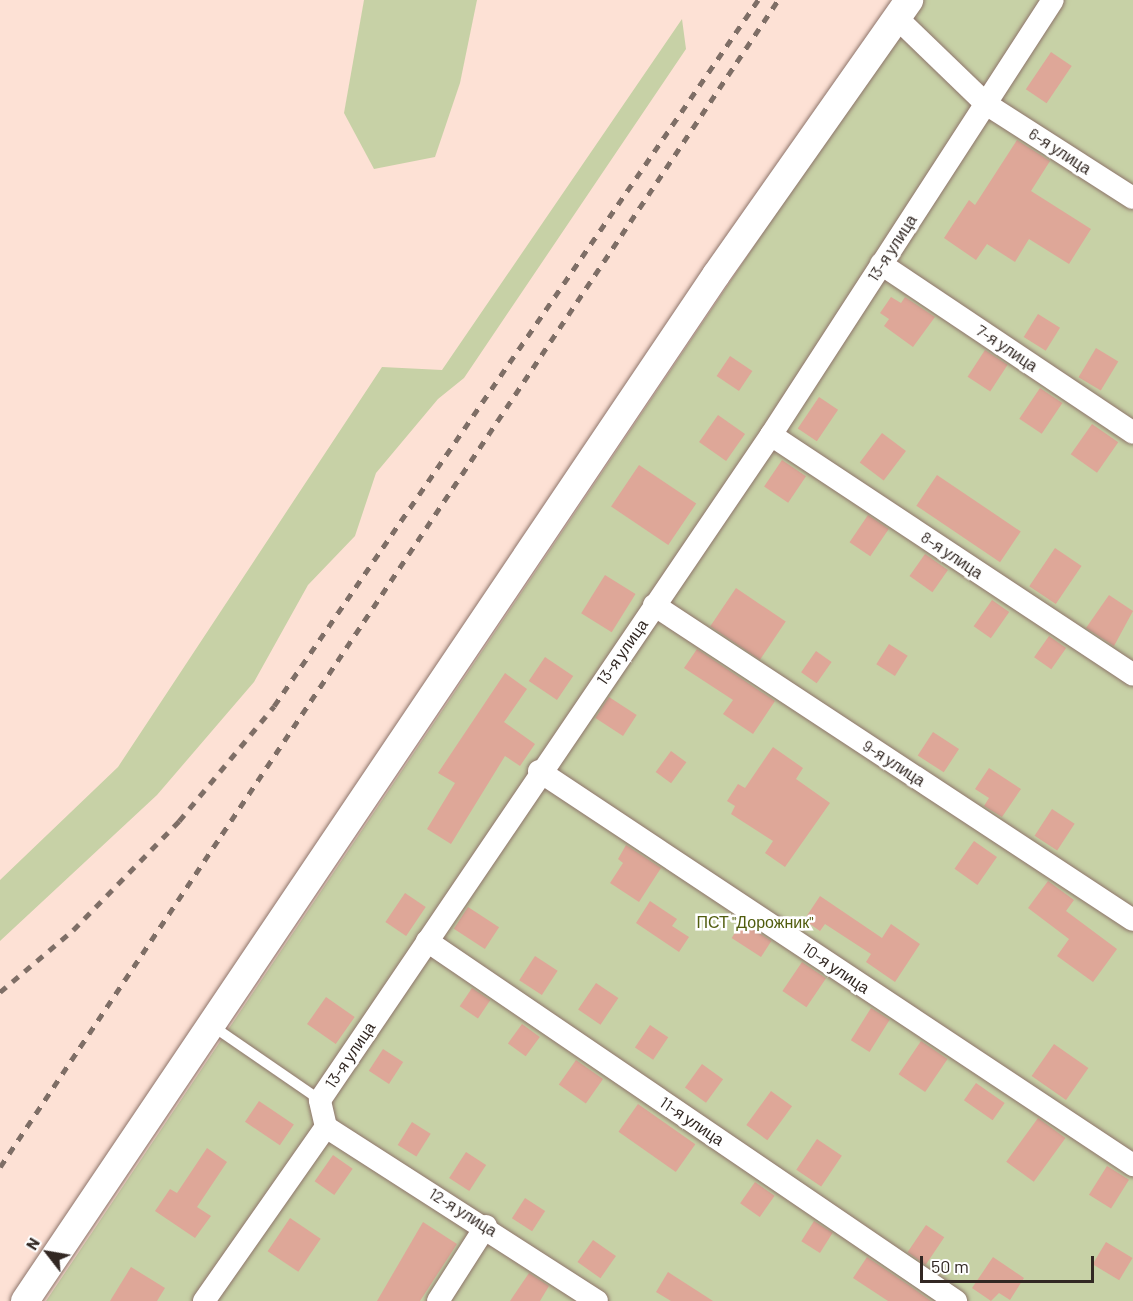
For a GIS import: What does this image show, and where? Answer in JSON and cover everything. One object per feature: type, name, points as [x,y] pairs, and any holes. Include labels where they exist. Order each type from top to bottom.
[{"type":"street","name":"13-я улица","points":[[327,1126],[320,1100],[539,771],[771,435],[1053,0]]},
{"type":"street","name":"6-я улица","points":[[903,9],[986,104],[1133,198]]},
{"type":"street","points":[[25,1301],[716,274],[903,9]]},
{"type":"street","name":"7-я улица","points":[[881,264],[1133,432]]},
{"type":"street","name":"8-я улица","points":[[771,435],[1133,675]]},
{"type":"street","name":"9-я улица","points":[[654,605],[1133,920]]},
{"type":"street","name":"10-я улица","points":[[539,771],[1133,1165]]},
{"type":"street","name":"11-я улица","points":[[427,941],[956,1301]]},
{"type":"street","points":[[204,1301],[327,1126]]},
{"type":"street","name":"12-я улица","points":[[327,1126],[486,1226],[597,1301]]},
{"type":"street","points":[[438,1301],[486,1226]]},
{"type":"lane","points":[[210,1024],[320,1100]]},
{"type":"green space","points":[[364,0],[477,0],[460,83],[435,157],[374,169],[344,113]]},
{"type":"green space","name":"ПСТ \"Дорожник\"","points":[[919,0],[1133,0],[1133,1301],[46,1301]]},
{"type":"green space","points":[[682,19],[686,49],[464,378],[438,399],[376,473],[355,536],[308,585],[254,682],[157,795],[0,941],[0,880],[118,767],[382,367],[442,370]]},
{"type":"building","points":[[1051,52],[1072,66],[1047,103],[1026,89]]},
{"type":"building","points":[[1017,140],[1050,161],[1031,191],[1091,229],[1069,264],[1029,239],[1015,262],[987,244],[976,260],[944,238],[969,200],[975,205]]},
{"type":"building","points":[[891,297],[901,303],[905,297],[935,317],[913,347],[884,326],[889,319],[880,313]]},
{"type":"building","points":[[1038,314],[1060,328],[1046,351],[1024,337]]},
{"type":"building","points":[[1096,348],[1118,361],[1101,391],[1078,377]]},
{"type":"building","points":[[985,350],[1008,365],[990,392],[968,377]]},
{"type":"building","points":[[730,356],[752,371],[739,391],[717,376]]},
{"type":"building","points":[[1040,388],[1062,403],[1042,434],[1019,419]]},
{"type":"building","points":[[819,397],[838,410],[817,441],[798,429]]},
{"type":"building","points":[[718,415],[745,434],[726,461],[699,442]]},
{"type":"building","points":[[1092,424],[1118,442],[1097,473],[1071,454]]},
{"type":"building","points":[[882,433],[906,451],[884,481],[860,463]]},
{"type":"building","points":[[782,460],[806,476],[788,503],[764,487]]},
{"type":"building","points":[[639,465],[696,504],[668,545],[611,506]]},
{"type":"building","points":[[937,475],[1021,531],[1000,562],[916,506]]},
{"type":"building","points":[[868,515],[889,529],[870,556],[850,542]]},
{"type":"building","points":[[1055,548],[1082,566],[1056,604],[1029,586]]},
{"type":"building","points":[[925,554],[948,570],[932,592],[910,576]]},
{"type":"building","points":[[605,575],[636,594],[612,632],[581,613]]},
{"type":"building","points":[[736,588],[786,622],[760,660],[710,626]]},
{"type":"building","points":[[1109,595],[1133,611],[1114,646],[1086,628]]},
{"type":"building","points":[[992,600],[1009,612],[991,638],[974,626]]},
{"type":"building","points":[[1049,636],[1066,648],[1051,669],[1034,657]]},
{"type":"building","points":[[889,644],[908,656],[895,676],[876,664]]},
{"type":"building","points":[[697,649],[775,701],[753,734],[723,714],[733,700],[684,668]]},
{"type":"building","points":[[816,651],[832,662],[817,683],[801,672]]},
{"type":"building","points":[[545,657],[573,676],[557,700],[529,681]]},
{"type":"building","points":[[505,673],[527,689],[504,722],[535,744],[520,766],[505,756],[451,844],[427,829],[455,783],[438,773]]},
{"type":"building","points":[[609,697],[637,715],[623,736],[595,718]]},
{"type":"building","points":[[933,732],[959,749],[944,772],[918,755]]},
{"type":"building","points":[[773,747],[803,768],[796,779],[830,803],[785,867],[765,853],[773,841],[731,814],[735,806],[727,801],[738,784],[745,788]]},
{"type":"building","points":[[671,751],[686,762],[671,783],[656,772]]},
{"type":"building","points":[[989,768],[1021,789],[1002,817],[984,806],[989,798],[975,789]]},
{"type":"building","points":[[1052,809],[1075,824],[1057,851],[1035,836]]},
{"type":"building","points":[[974,841],[997,857],[977,885],[954,869]]},
{"type":"building","points":[[626,845],[661,868],[639,902],[610,883],[623,863],[618,859]]},
{"type":"building","points":[[1048,881],[1074,900],[1066,911],[1117,949],[1093,982],[1057,956],[1069,939],[1028,908]]},
{"type":"building","points":[[405,893],[426,907],[406,936],[385,922]]},
{"type":"building","points":[[820,896],[882,938],[891,924],[920,944],[895,982],[866,962],[871,954],[825,924],[820,931],[804,920]]},
{"type":"building","points":[[650,901],[677,919],[672,926],[689,937],[679,952],[636,923]]},
{"type":"building","points":[[468,907],[499,927],[485,949],[454,929]]},
{"type":"building","points":[[742,922],[771,941],[761,957],[732,938]]},
{"type":"building","points":[[535,956],[558,971],[542,995],[519,980]]},
{"type":"building","points":[[802,962],[826,978],[806,1007],[782,991]]},
{"type":"building","points":[[596,983],[618,998],[600,1025],[578,1010]]},
{"type":"building","points":[[472,988],[490,1000],[478,1019],[460,1006]]},
{"type":"building","points":[[326,997],[355,1017],[336,1044],[307,1024]]},
{"type":"building","points":[[871,1008],[890,1020],[870,1052],[851,1040]]},
{"type":"building","points":[[522,1024],[540,1037],[526,1056],[508,1043]]},
{"type":"building","points":[[650,1025],[668,1037],[653,1060],[635,1047]]},
{"type":"building","points":[[921,1041],[948,1059],[925,1092],[899,1074]]},
{"type":"building","points":[[1054,1044],[1088,1068],[1066,1100],[1032,1076]]},
{"type":"building","points":[[383,1049],[403,1062],[389,1084],[369,1071]]},
{"type":"building","points":[[576,1060],[603,1079],[586,1104],[559,1085]]},
{"type":"building","points":[[702,1064],[723,1079],[706,1103],[685,1087]]},
{"type":"building","points":[[976,1083],[1005,1103],[993,1120],[964,1100]]},
{"type":"building","points":[[771,1091],[792,1106],[767,1140],[746,1125]]},
{"type":"building","points":[[259,1101],[294,1124],[280,1145],[245,1122]]},
{"type":"building","points":[[638,1104],[695,1144],[676,1172],[618,1132]]},
{"type":"building","points":[[1038,1118],[1066,1138],[1034,1182],[1006,1162]]},
{"type":"building","points":[[412,1122],[431,1134],[416,1157],[398,1145]]},
{"type":"building","points":[[817,1139],[842,1156],[821,1186],[796,1170]]},
{"type":"building","points":[[207,1148],[227,1162],[197,1207],[211,1216],[195,1238],[155,1211],[170,1189],[177,1193]]},
{"type":"building","points":[[466,1152],[486,1165],[469,1191],[449,1178]]},
{"type":"building","points":[[333,1155],[353,1169],[334,1195],[315,1181]]},
{"type":"building","points":[[1107,1166],[1129,1180],[1111,1209],[1089,1195]]},
{"type":"building","points":[[755,1182],[775,1196],[760,1217],[740,1203]]},
{"type":"building","points":[[525,1198],[545,1211],[532,1231],[512,1218]]},
{"type":"building","points":[[290,1218],[321,1239],[298,1272],[268,1251]]},
{"type":"building","points":[[814,1221],[833,1233],[820,1253],[801,1241]]},
{"type":"building","points":[[423,1222],[457,1244],[420,1301],[377,1301]]},
{"type":"building","points":[[926,1225],[944,1237],[926,1265],[908,1252]]},
{"type":"building","points":[[593,1240],[616,1256],[600,1278],[578,1262]]},
{"type":"building","points":[[1106,1242],[1133,1258],[1119,1280],[1093,1264]]},
{"type":"building","points":[[867,1257],[931,1301],[888,1301],[853,1278]]},
{"type":"building","points":[[993,1257],[1024,1278],[1010,1300],[999,1293],[991,1301],[972,1288]]},
{"type":"building","points":[[131,1267],[165,1288],[157,1301],[110,1301]]},
{"type":"building","points":[[668,1272],[713,1301],[671,1301],[656,1292]]},
{"type":"building","points":[[529,1273],[549,1286],[540,1301],[510,1301]]},
{"type":"railway","points":[[0,992],[73,930],[179,821],[274,706],[758,0]]},
{"type":"railway","points":[[0,1167],[778,0]]}]
